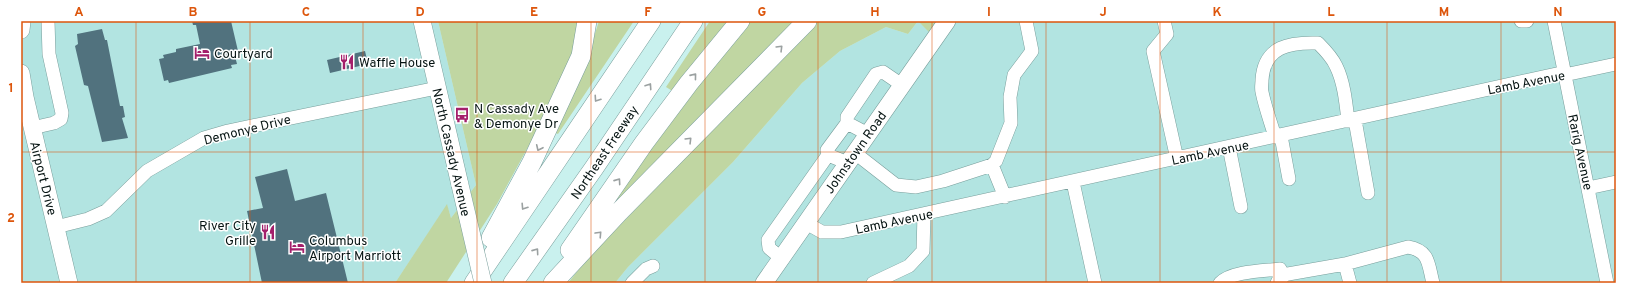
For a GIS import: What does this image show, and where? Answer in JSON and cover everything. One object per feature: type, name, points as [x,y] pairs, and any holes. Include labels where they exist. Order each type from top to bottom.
[{"type":"highway","points":[[468,283],[494,230],[532,162],[581,56],[587,21]]},
{"type":"highway","points":[[474,283],[651,21]]},
{"type":"highway","name":"Northeast Freeway","points":[[513,283],[594,168],[693,21]]},
{"type":"highway","points":[[548,283],[644,143],[740,21]]},
{"type":"highway","points":[[553,283],[630,201],[807,21]]},
{"type":"main road","points":[[21,30],[22,21]]},
{"type":"main road","name":"North Cassady Avenue","points":[[422,21],[483,283]]},
{"type":"main road","name":"Johnstown Road","points":[[764,283],[947,21]]},
{"type":"main road","name":"Airport Drive","points":[[21,73],[27,120],[56,227],[69,283]]},
{"type":"street","points":[[27,120],[54,124],[61,119],[62,113],[49,54],[48,21]]},
{"type":"street","points":[[828,155],[851,158],[896,185],[916,187],[943,181],[992,165],[996,161],[1011,123],[1010,97],[1014,75],[1032,51],[1026,21]]},
{"type":"street","points":[[1164,21],[1167,34],[1153,51],[1177,159]]},
{"type":"street","points":[[1521,21],[1527,21]]},
{"type":"street","name":"Rarig Avenue","points":[[1554,21],[1607,283]]},
{"type":"street","points":[[1289,179],[1278,137],[1262,91],[1263,70],[1273,52],[1302,42],[1318,43],[1328,53],[1336,66],[1352,121],[1368,192]]},
{"type":"street","name":"Lamb Avenue","points":[[806,223],[822,232],[842,232],[1616,64]]},
{"type":"street","points":[[781,258],[769,248],[768,240],[828,155],[827,150],[847,123],[847,117],[876,74],[883,72],[902,85]]},
{"type":"street","name":"Demonye Drive","points":[[56,227],[88,219],[106,211],[147,171],[204,138],[228,131],[437,88]]},
{"type":"street","points":[[847,123],[868,134]]},
{"type":"street","points":[[1229,148],[1241,207]]},
{"type":"street","points":[[992,165],[1004,197]]},
{"type":"street","points":[[1073,182],[1095,283]]},
{"type":"street","points":[[1588,188],[1616,182]]},
{"type":"street","points":[[873,283],[909,266],[923,251],[924,214]]},
{"type":"street","points":[[1220,283],[1224,279],[1244,273],[1280,269],[1280,279],[1345,264],[1408,247],[1418,249],[1427,258],[1433,283]]},
{"type":"street","points":[[1345,264],[1350,283]]},
{"type":"street","points":[[632,283],[646,269],[653,266]]},
{"type":"shaded area","points":[[21,21],[438,21],[476,185],[451,218],[447,205],[395,283],[21,283]]},
{"type":"shaded area","points":[[918,21],[929,31],[936,21],[1616,21],[1616,283],[615,283],[628,267],[733,162],[802,83],[840,51],[886,27],[908,34]]},
{"type":"green space","points":[[438,21],[581,21],[570,59],[546,114],[497,204],[446,283],[395,283],[447,204],[451,218],[476,185]]},
{"type":"green space","points":[[599,21],[634,21],[558,134],[553,132],[579,83]]},
{"type":"green space","points":[[710,21],[732,21],[674,92],[666,87]]},
{"type":"green space","points":[[750,21],[798,21],[608,214],[604,211],[727,46]]},
{"type":"green space","points":[[818,21],[918,21],[908,34],[886,27],[840,51],[802,83],[733,162],[628,267],[615,283],[568,283],[587,259]]},
{"type":"green space","points":[[918,21],[936,21],[929,32]]},
{"type":"building","name":"Courtyard","points":[[192,21],[231,21],[238,51],[234,52],[237,64],[231,65],[232,68],[169,83],[168,80],[164,81],[159,59],[164,58],[163,55],[176,52],[176,49],[200,44],[196,25],[193,25]]},
{"type":"building","points":[[102,29],[105,40],[107,40],[120,106],[123,106],[125,117],[122,118],[128,138],[102,142],[88,86],[84,85],[75,46],[78,44],[77,34]]},
{"type":"building","name":"Waffle House","points":[[365,51],[368,64],[330,73],[327,60]]},
{"type":"building","name":"Columbus Airport Marriott","points":[[287,169],[295,201],[326,193],[348,283],[262,283],[247,211],[263,208],[255,177]]},
{"type":"place","name":"Courtyard","points":[[202,53]]},
{"type":"place","name":"Waffle House","points":[[347,62]]},
{"type":"place","name":"N Cassady Ave & Demonye Dr","points":[[462,115]]},
{"type":"place","name":"River City Grille","points":[[268,232]]},
{"type":"place","name":"Columbus Airport Marriott","points":[[297,247]]}]
